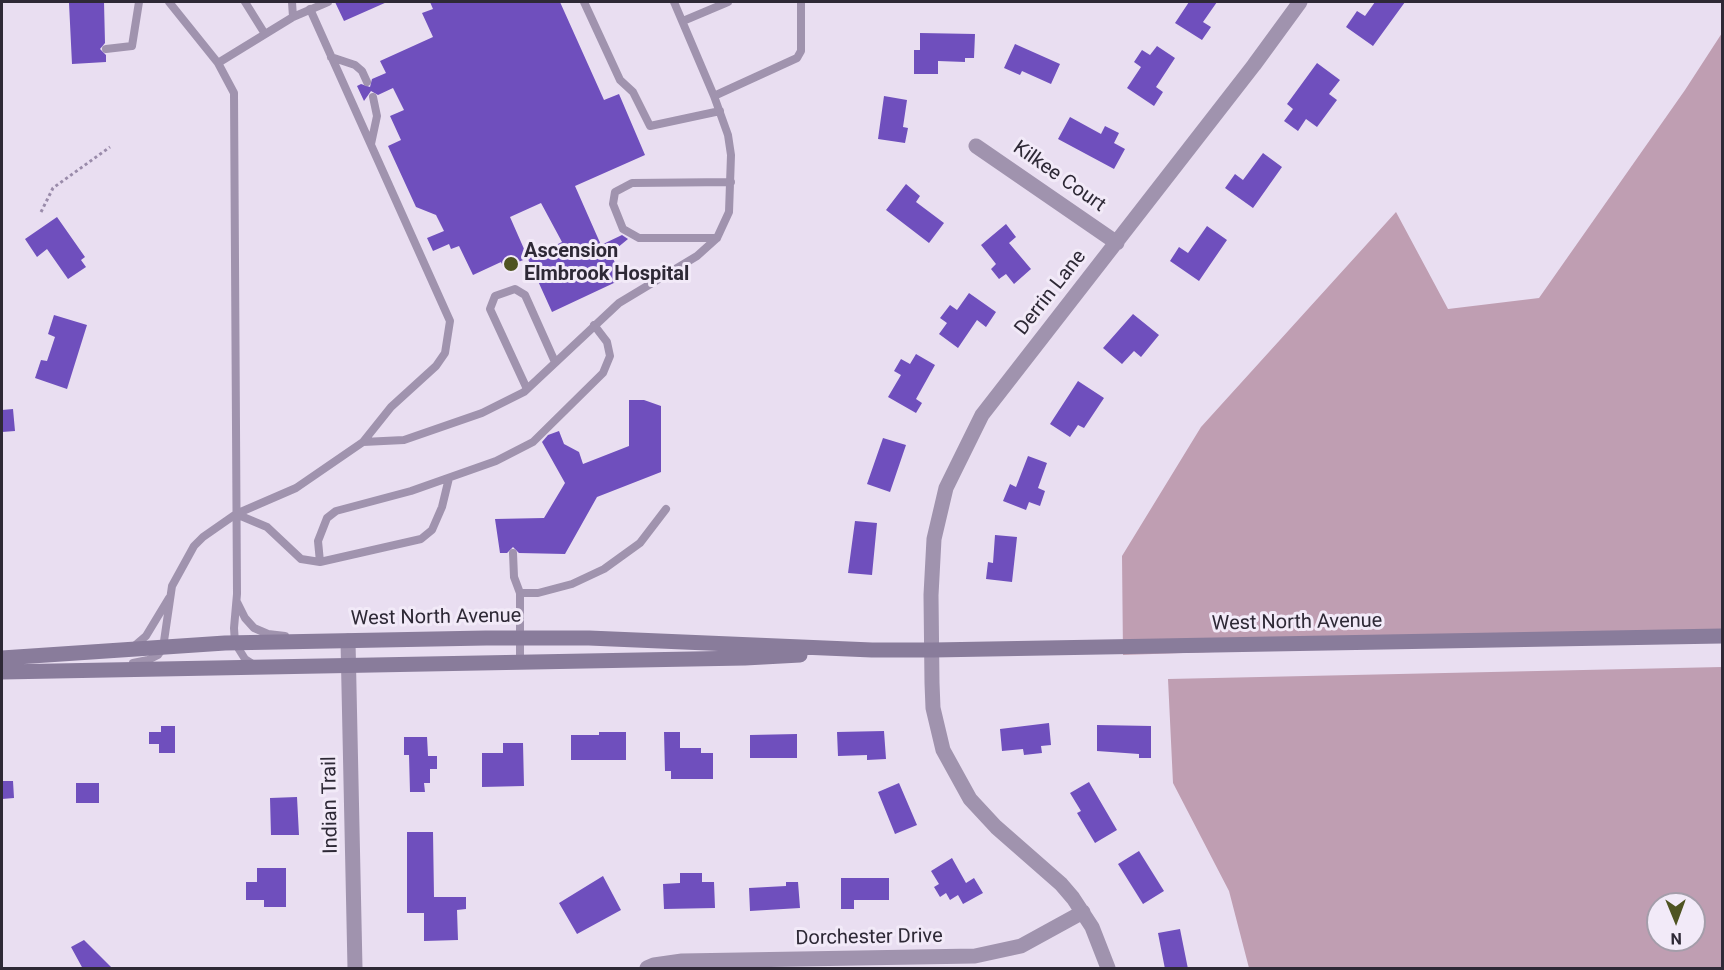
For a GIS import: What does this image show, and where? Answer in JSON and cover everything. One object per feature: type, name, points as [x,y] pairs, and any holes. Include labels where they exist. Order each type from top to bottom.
[{"type":"main road","name":"West North Avenue","points":[[2,658],[235,643],[519,638],[933,650],[1722,636]]},
{"type":"main road","name":"West North Avenue","points":[[2,672],[745,658],[872,650]]},
{"type":"street","name":"Derrin Lane","points":[[1108,969],[1083,912],[1061,884],[996,827],[970,799],[949,764],[937,729],[933,708],[930,596],[934,539],[946,488],[962,450],[982,415],[1117,243],[1300,2]]},
{"type":"street","name":"Kilkee Court","points":[[976,146],[1117,243]]},
{"type":"street","name":"Indian Trail","points":[[348,641],[355,969]]},
{"type":"street","name":"Dorchester Drive","points":[[647,969],[654,965],[682,962],[975,956],[1021,946],[1083,912]]},
{"type":"lane","points":[[106,49],[132,46],[139,2]]},
{"type":"lane","points":[[169,2],[218,63],[234,93],[237,600],[235,643],[245,659],[260,668]]},
{"type":"lane","points":[[245,2],[265,34]]},
{"type":"lane","points":[[292,2],[293,17]]},
{"type":"lane","points":[[218,63],[293,17],[328,2]]},
{"type":"lane","points":[[584,2],[620,80],[633,93],[650,126],[720,111]]},
{"type":"lane","points":[[363,442],[404,440],[482,413],[527,389],[619,303],[697,256],[717,238],[729,212],[728,135],[674,2]]},
{"type":"lane","points":[[683,21],[728,2]]},
{"type":"lane","points":[[714,96],[797,58],[801,51],[801,2]]},
{"type":"lane","points":[[33,672],[135,663],[158,655],[163,648],[170,597],[177,577],[194,546],[202,537],[236,513],[296,488],[363,442],[391,407],[436,366],[445,353],[450,321],[310,9]]},
{"type":"lane","points":[[331,57],[355,65],[362,71],[367,82]]},
{"type":"lane","points":[[370,144],[377,116],[373,97]]},
{"type":"lane","points":[[717,238],[639,238],[623,229],[613,204],[615,192],[632,183],[730,182]]},
{"type":"lane","points":[[527,389],[490,309],[495,296],[515,289],[525,295],[555,362]]},
{"type":"lane","points":[[320,562],[318,541],[327,518],[336,511],[449,478],[496,461],[533,442],[603,373],[610,356],[607,342],[594,325]]},
{"type":"lane","points":[[236,513],[267,527],[301,559],[320,562],[421,539],[432,530],[442,507],[449,478]]},
{"type":"lane","points":[[520,593],[538,593],[572,584],[604,569],[640,543],[666,509]]},
{"type":"lane","points":[[513,553],[514,577],[520,593],[520,663]]},
{"type":"lane","points":[[130,650],[146,636],[170,597]]},
{"type":"lane","points":[[237,600],[245,618],[254,628],[268,634],[332,641]]},
{"type":"path","points":[[41,212],[53,188],[110,147]]},
{"type":"shaded area","points":[[1722,33],[1722,635],[1123,655],[1122,556],[1201,427],[1396,212],[1448,309],[1539,298],[1685,90]]},
{"type":"shaded area","points":[[1722,667],[1722,968],[1249,968],[1229,891],[1173,783],[1168,679]]},
{"type":"building","points":[[104,2],[105,43],[100,49],[106,55],[106,62],[72,64],[69,3]]},
{"type":"building","points":[[335,2],[387,2],[344,21]]},
{"type":"building","points":[[430,2],[560,2],[604,100],[619,94],[645,155],[575,186],[601,245],[622,235],[628,239],[611,253],[621,278],[616,282],[552,312],[528,259],[562,242],[541,203],[510,217],[528,258],[504,268],[501,262],[473,275],[459,246],[451,249],[449,244],[433,251],[427,238],[444,231],[436,215],[416,207],[388,146],[401,140],[390,116],[404,110],[393,88],[378,95],[371,91],[364,101],[357,86],[361,84],[370,87],[372,79],[386,73],[380,61],[433,37],[422,13],[433,9]]},
{"type":"building","points":[[1189,2],[1217,2],[1203,22],[1211,27],[1202,40],[1175,23]]},
{"type":"building","points":[[1375,2],[1405,2],[1373,46],[1346,27],[1357,11],[1365,16]]},
{"type":"building","points":[[920,33],[975,34],[974,58],[965,58],[965,62],[938,61],[938,74],[914,74],[914,50],[920,50]]},
{"type":"building","points":[[1015,44],[1060,64],[1051,84],[1022,71],[1020,75],[1004,68]]},
{"type":"building","points":[[1157,46],[1175,58],[1156,87],[1163,92],[1154,106],[1127,88],[1141,67],[1134,62],[1142,50],[1150,55]]},
{"type":"building","points":[[1317,63],[1340,80],[1329,94],[1337,100],[1317,127],[1306,119],[1298,131],[1284,121],[1293,109],[1287,104]]},
{"type":"building","points":[[884,96],[907,100],[903,127],[908,128],[905,143],[878,139]]},
{"type":"building","points":[[1070,117],[1101,134],[1105,126],[1119,133],[1114,143],[1125,149],[1114,169],[1058,139]]},
{"type":"building","points":[[1263,153],[1282,167],[1253,208],[1225,188],[1235,174],[1243,180]]},
{"type":"building","points":[[906,184],[920,196],[916,202],[944,223],[929,243],[886,210]]},
{"type":"building","points":[[57,217],[85,257],[81,260],[86,267],[68,279],[47,249],[37,257],[25,239]]},
{"type":"building","points":[[1006,224],[1016,237],[1009,243],[1031,269],[1014,284],[1006,274],[999,279],[991,269],[996,264],[981,245]]},
{"type":"building","points":[[1207,226],[1227,240],[1199,281],[1170,261],[1179,247],[1188,253]]},
{"type":"building","points":[[969,293],[996,312],[986,327],[977,320],[958,348],[939,334],[947,323],[940,318],[950,305],[957,310]]},
{"type":"building","points":[[1133,314],[1159,335],[1141,357],[1134,351],[1122,364],[1103,348]]},
{"type":"building","points":[[54,315],[87,325],[67,389],[35,378],[41,360],[47,361],[55,337],[48,334]]},
{"type":"building","points":[[916,354],[935,365],[916,399],[922,403],[916,413],[888,397],[901,375],[894,371],[901,359],[910,364]]},
{"type":"building","points":[[1078,381],[1104,398],[1084,428],[1078,425],[1070,437],[1050,424]]},
{"type":"building","points":[[629,400],[644,400],[661,406],[661,472],[597,497],[565,554],[519,553],[513,547],[507,553],[500,553],[495,519],[544,518],[565,483],[542,442],[548,435],[559,431],[564,444],[579,452],[583,464],[629,446]]},
{"type":"building","points":[[13,409],[15,431],[2,432],[2,410]]},
{"type":"building","points":[[883,438],[906,445],[890,492],[867,484]]},
{"type":"building","points":[[1028,456],[1047,463],[1038,488],[1045,491],[1040,506],[1029,502],[1026,510],[1003,501],[1010,484],[1016,487]]},
{"type":"building","points":[[855,521],[877,523],[872,575],[848,573]]},
{"type":"building","points":[[995,535],[1017,537],[1012,582],[986,579],[988,562],[993,563]]},
{"type":"building","points":[[1049,723],[1051,745],[1041,746],[1042,753],[1024,755],[1023,749],[1002,751],[1000,729]]},
{"type":"building","points":[[1097,725],[1151,726],[1151,758],[1139,758],[1139,754],[1097,751]]},
{"type":"building","points":[[161,726],[175,726],[175,753],[159,753],[159,744],[149,744],[149,732],[161,732]]},
{"type":"building","points":[[884,731],[886,759],[867,760],[867,755],[838,756],[837,732]]},
{"type":"building","points":[[599,732],[626,732],[626,760],[571,760],[571,735],[599,735]]},
{"type":"building","points":[[664,732],[680,732],[680,748],[701,748],[701,753],[713,753],[713,779],[671,779],[671,771],[665,771]]},
{"type":"building","points":[[797,734],[797,758],[750,758],[750,735]]},
{"type":"building","points":[[404,737],[427,737],[428,756],[437,756],[437,769],[430,769],[430,783],[424,783],[425,792],[410,792],[409,755],[404,755]]},
{"type":"building","points":[[503,743],[523,743],[524,786],[482,787],[482,753],[503,753]]},
{"type":"building","points":[[2,781],[13,781],[14,798],[2,799]]},
{"type":"building","points":[[1089,782],[1117,830],[1095,843],[1077,813],[1081,811],[1070,793]]},
{"type":"building","points":[[76,783],[99,783],[99,803],[76,803]]},
{"type":"building","points":[[899,783],[917,825],[895,834],[878,792]]},
{"type":"building","points":[[297,797],[299,835],[271,835],[270,798]]},
{"type":"building","points":[[407,832],[433,832],[434,897],[466,897],[466,909],[457,910],[458,940],[424,941],[424,913],[407,913]]},
{"type":"building","points":[[1139,851],[1164,891],[1143,904],[1118,864]]},
{"type":"building","points":[[952,858],[966,883],[974,878],[983,893],[963,904],[958,895],[950,900],[946,893],[940,897],[934,887],[939,884],[931,871]]},
{"type":"building","points":[[257,868],[286,868],[286,907],[264,907],[264,900],[246,900],[246,882],[257,882]]},
{"type":"building","points":[[680,873],[702,873],[702,882],[714,882],[715,908],[664,909],[663,884],[680,883]]},
{"type":"building","points":[[603,876],[621,910],[577,934],[559,903]]},
{"type":"building","points":[[841,878],[889,878],[889,900],[854,900],[854,909],[841,909]]},
{"type":"building","points":[[786,882],[798,882],[800,908],[750,911],[749,888],[786,886]]},
{"type":"building","points":[[1180,929],[1188,969],[1165,969],[1158,933]]},
{"type":"building","points":[[84,940],[113,969],[83,969],[71,947]]},
{"type":"place","name":"Ascension Elmbrook Hospital","points":[[511,264]]}]
